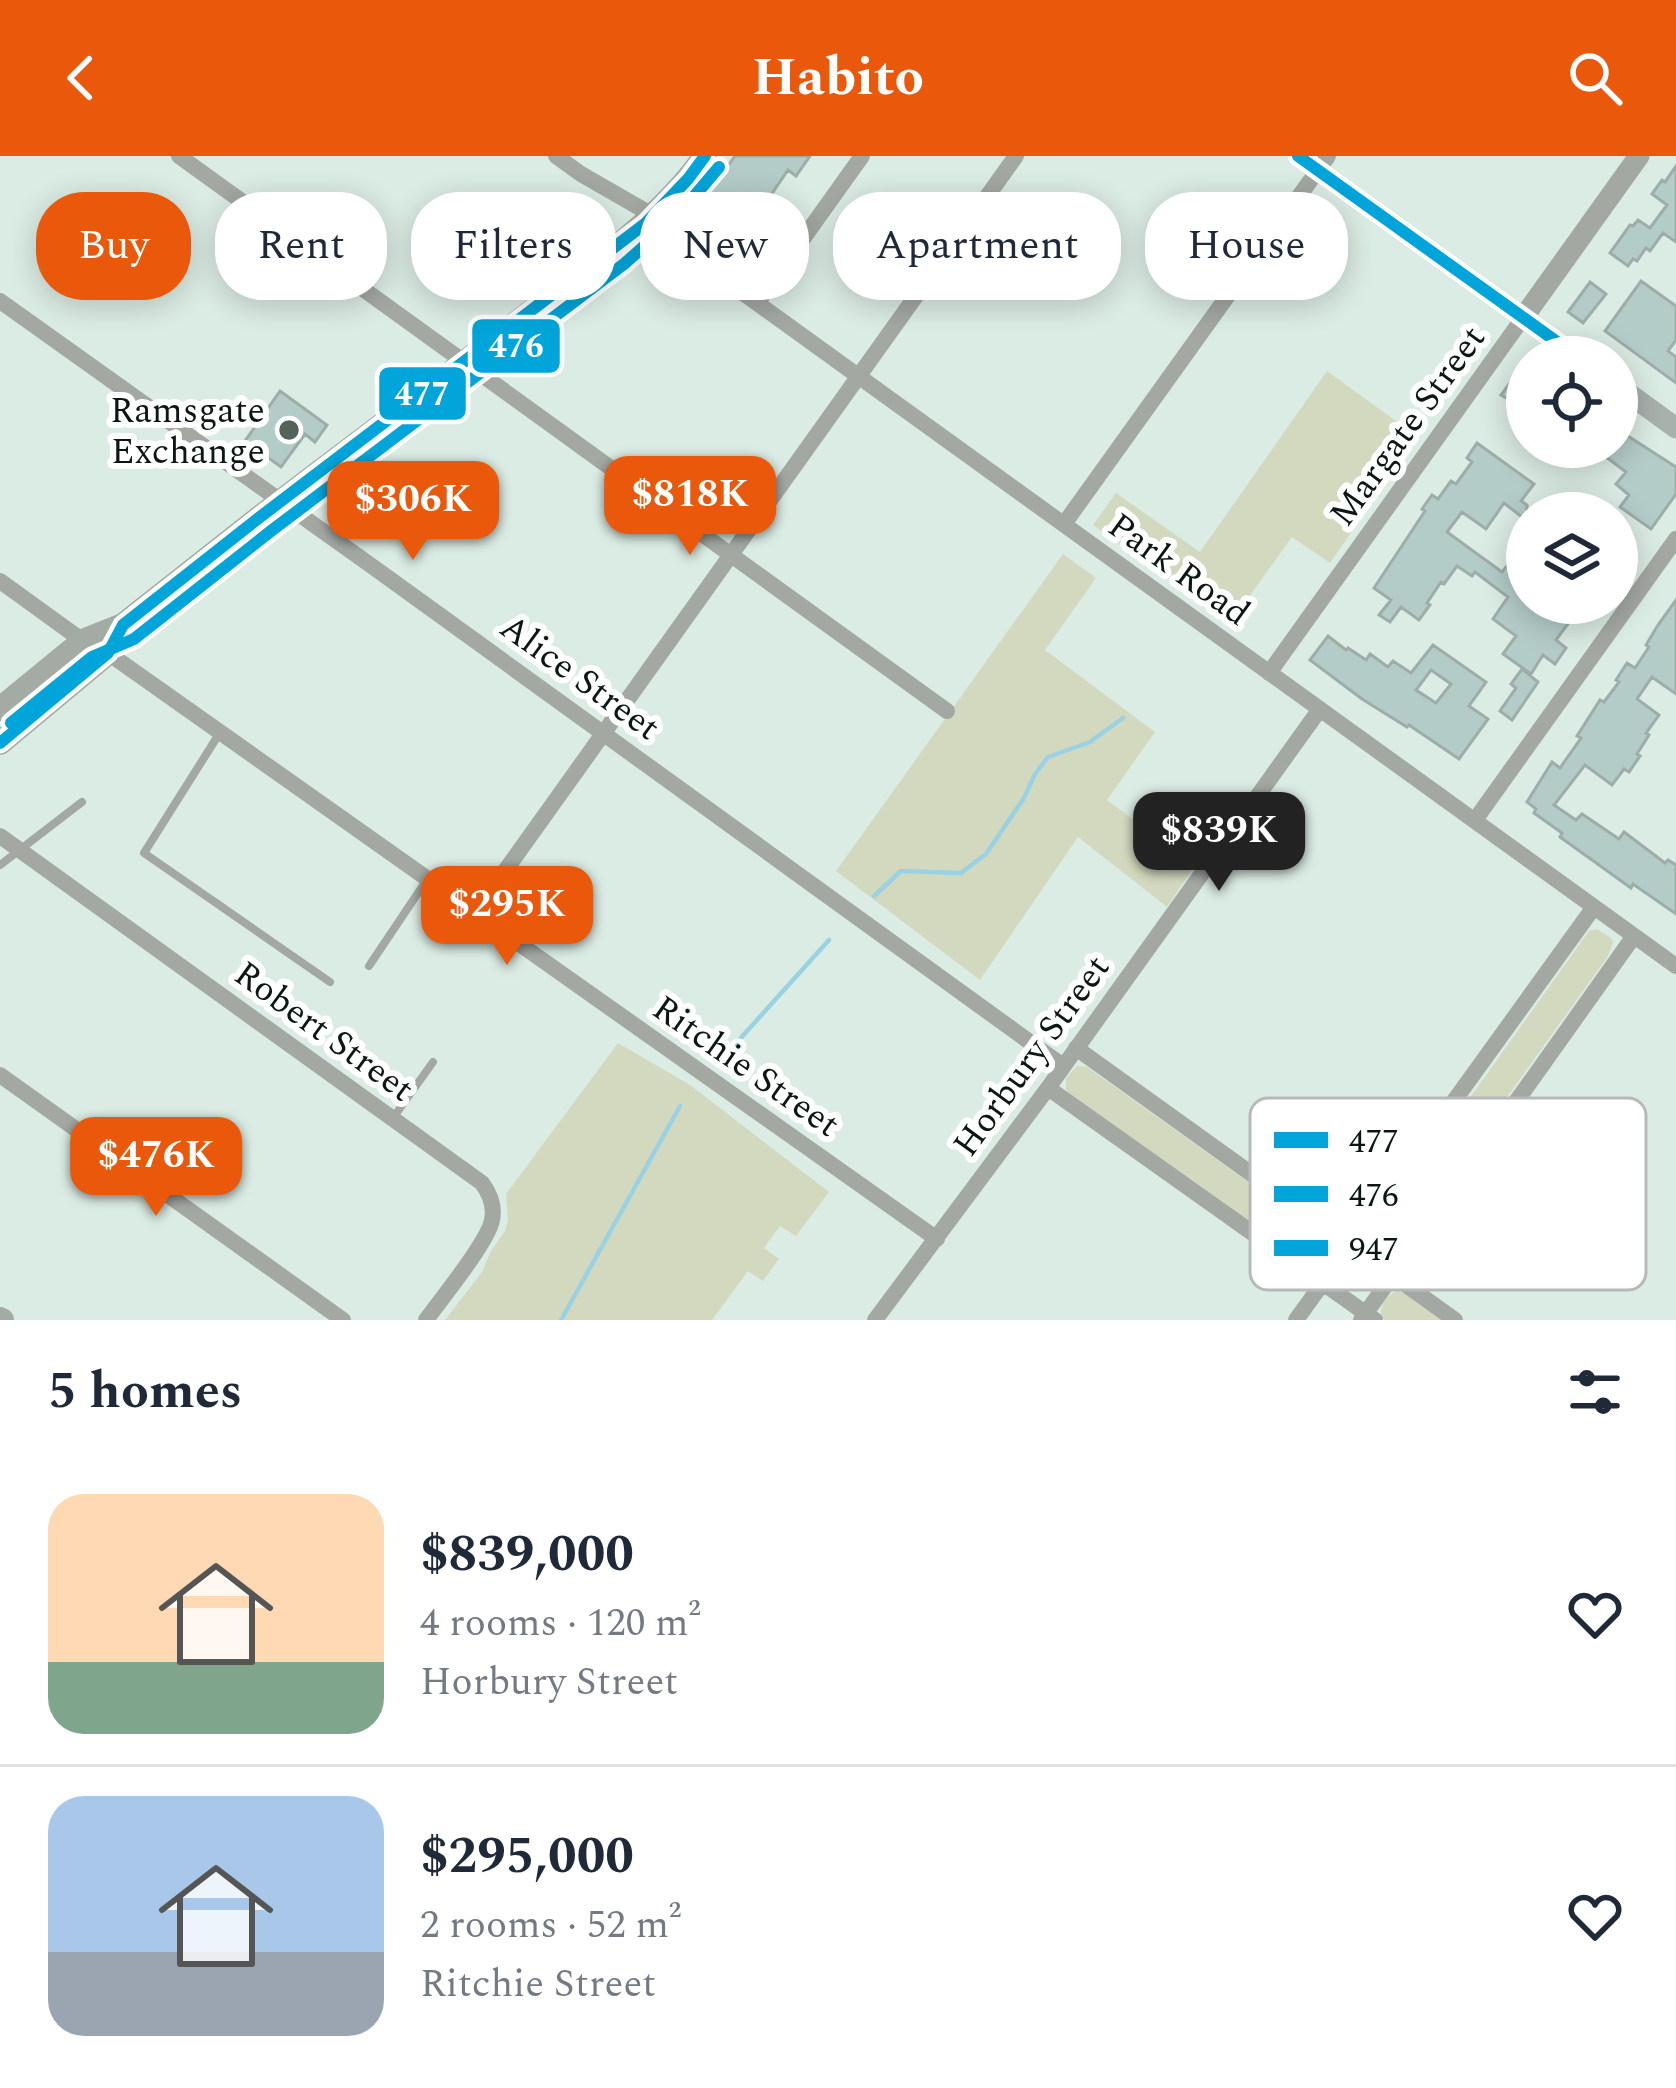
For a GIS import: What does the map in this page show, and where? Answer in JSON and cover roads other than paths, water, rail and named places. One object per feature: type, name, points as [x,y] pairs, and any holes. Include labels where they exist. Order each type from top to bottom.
[{"type":"main road","points":[[676,192],[705,156]]},
{"type":"main road","points":[[1298,156],[1323,163],[1548,336]]},
{"type":"main road","points":[[0,710],[83,641],[123,625],[640,228]]},
{"type":"main road","points":[[1638,401],[1676,428]]},
{"type":"main road","points":[[0,743],[108,653],[123,625]]},
{"type":"street","points":[[179,156],[947,711]]},
{"type":"street","name":"Park Road","points":[[556,156],[640,213]]},
{"type":"street","points":[[757,303],[862,156]]},
{"type":"street","points":[[476,913],[1016,156]]},
{"type":"street","name":"Margate Street","points":[[1269,673],[1639,156]]},
{"type":"street","points":[[1064,524],[1323,163]]},
{"type":"street","name":"Park Road","points":[[753,300],[1676,966]]},
{"type":"street","name":"Alice Street","points":[[0,301],[1063,1066]]},
{"type":"street","points":[[1475,820],[1676,539]]},
{"type":"street","points":[[0,581],[83,641]]},
{"type":"street","name":"Ritchie Street","points":[[108,653],[937,1239]]},
{"type":"street","name":"Horbury Street","points":[[875,1320],[1320,709]]},
{"type":"street","name":"Robert Street","points":[[0,836],[482,1183],[492,1202],[488,1231],[426,1320]]},
{"type":"street","points":[[1457,1098],[1594,907]]},
{"type":"street","points":[[1519,1098],[1634,936]]},
{"type":"street","points":[[1076,1048],[1250,1172]]},
{"type":"street","points":[[0,1075],[343,1320]]},
{"type":"street","points":[[1048,1088],[1250,1232]]},
{"type":"street","points":[[1296,1320],[1317,1290]]},
{"type":"street","points":[[1331,1290],[1367,1318],[1384,1290]]},
{"type":"street","points":[[1414,1290],[1455,1320]]},
{"type":"lane","points":[[220,733],[144,853],[330,982]]},
{"type":"lane","points":[[0,865],[82,802]]},
{"type":"lane","points":[[369,966],[427,880]]},
{"type":"lane","points":[[392,1120],[433,1062]]},
{"type":"waterway","points":[[874,896],[901,871],[961,873],[986,854],[1048,757],[1090,742],[1123,718]]},
{"type":"waterway","points":[[721,1060],[829,940]]},
{"type":"waterway","points":[[561,1320],[680,1106]]},
{"type":"place","name":"Ramsgate Exchange","points":[[289,430]]}]
